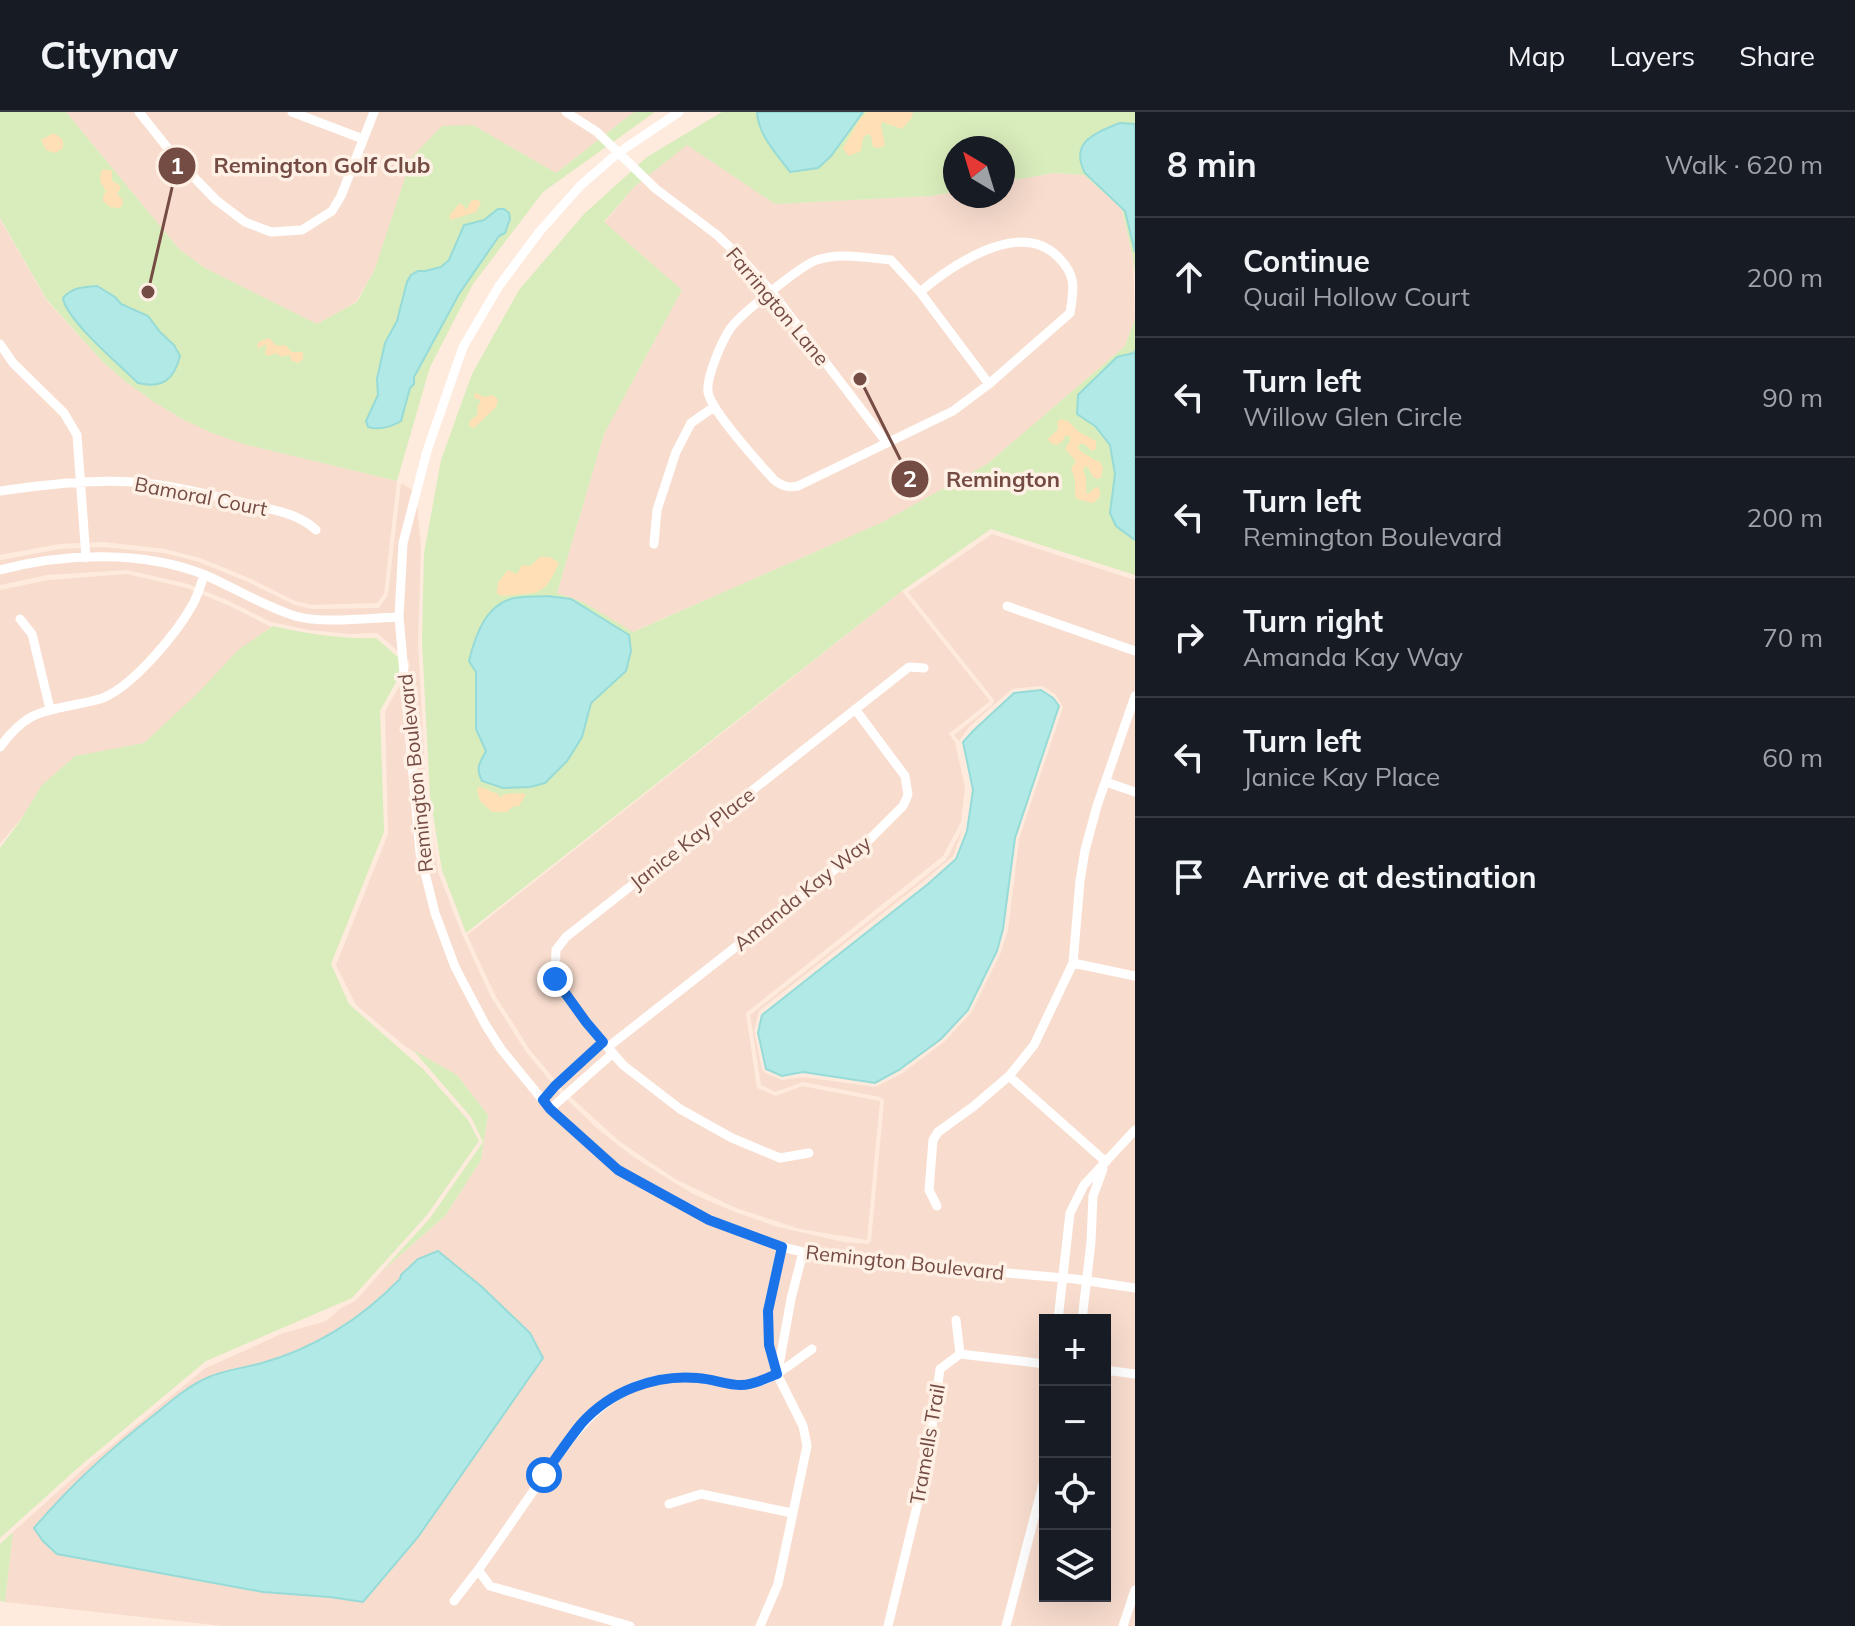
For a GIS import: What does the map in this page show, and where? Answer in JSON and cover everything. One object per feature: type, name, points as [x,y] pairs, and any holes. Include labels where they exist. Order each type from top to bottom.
[{"type":"street","points":[[139,112],[178,161],[216,200],[245,222],[271,232],[302,230],[332,211],[341,196],[374,112]]},
{"type":"street","points":[[292,112],[363,139]]},
{"type":"street","name":"Farrington Lane","points":[[566,112],[597,132],[656,189],[737,254],[771,291],[887,443]]},
{"type":"street","name":"Remington Boulevard","points":[[679,112],[618,153],[581,185],[540,231],[499,286],[463,347],[427,451],[403,543],[399,617],[420,853],[435,913],[455,967],[501,1049],[550,1109],[618,1170],[709,1220],[803,1252],[1135,1288]]},
{"type":"street","points":[[920,292],[965,260],[992,248],[1029,241],[1050,249],[1063,261],[1074,284],[1070,313],[989,384],[953,411],[811,480],[790,487],[774,480],[714,407],[707,389],[708,378],[731,327],[771,291],[815,260],[847,256],[891,260],[920,292],[989,384]]},
{"type":"street","points":[[0,344],[13,363],[64,413],[77,435],[86,558]]},
{"type":"street","points":[[654,544],[657,510],[676,452],[691,423],[714,407]]},
{"type":"street","name":"Bamoral Court","points":[[0,491],[54,483],[135,482],[172,487],[281,512],[305,520],[316,530]]},
{"type":"street","points":[[0,570],[25,564],[86,558],[143,558],[204,575],[296,616],[324,619],[399,617]]},
{"type":"street","points":[[0,747],[24,720],[34,714],[100,699],[129,681],[169,639],[195,602],[204,575]]},
{"type":"street","points":[[1007,606],[1135,651]]},
{"type":"street","points":[[20,619],[32,634],[50,709]]},
{"type":"street","name":"Janice Kay Place","points":[[809,1153],[780,1158],[732,1138],[680,1109],[623,1065],[555,979],[556,950],[577,928],[909,667],[924,668]]},
{"type":"street","points":[[937,1206],[929,1190],[933,1140],[938,1132],[1009,1076],[1034,1045],[1073,963],[1085,850],[1135,696]]},
{"type":"street","name":"Amanda Kay Way","points":[[543,1100],[555,1086],[857,852],[903,806],[908,795],[905,776],[855,709]]},
{"type":"street","points":[[1106,782],[1135,792]]},
{"type":"street","points":[[1073,963],[1135,976]]},
{"type":"street","name":"Amanda Kay Way","points":[[550,1109],[608,1047]]},
{"type":"street","points":[[1009,1076],[1106,1162]]},
{"type":"street","points":[[1059,1314],[1070,1213],[1084,1185],[1135,1130]]},
{"type":"street","points":[[1083,1314],[1093,1196],[1106,1162]]},
{"type":"street","points":[[760,1626],[778,1584],[807,1446],[803,1426],[777,1374],[769,1345],[768,1311],[782,1247]]},
{"type":"street","points":[[777,1374],[803,1252]]},
{"type":"street","points":[[956,1320],[960,1354],[1039,1363]]},
{"type":"street","points":[[454,1601],[581,1424],[609,1400],[661,1379],[704,1378],[743,1385],[757,1382],[777,1374],[812,1349]]},
{"type":"street","name":"Tramells Trail","points":[[888,1626],[926,1469],[940,1369],[960,1354]]},
{"type":"street","points":[[1111,1371],[1135,1374]]},
{"type":"street","points":[[669,1504],[701,1494],[792,1513]]},
{"type":"street","points":[[1006,1626],[1039,1499]]},
{"type":"street","points":[[478,1570],[490,1586],[630,1626]]},
{"type":"street","points":[[1123,1626],[1135,1590]]},
{"type":"shaded area","points":[[66,112],[634,112],[556,173],[473,125],[356,302],[317,324],[205,268],[179,249]]},
{"type":"shaded area","points":[[687,144],[775,204],[943,194],[943,208],[1015,208],[1015,180],[1054,173],[1084,175],[1122,209],[1133,259],[1135,319],[1125,346],[987,464],[883,522],[632,632],[583,602],[557,593],[604,434],[682,290],[604,223],[634,187]]},
{"type":"shaded area","points":[[0,219],[47,301],[102,361],[154,402],[184,420],[244,444],[397,481],[384,594],[377,603],[312,605],[295,601],[200,558],[165,549],[103,542],[59,544],[0,555]]},
{"type":"shaded area","points":[[401,483],[416,492],[421,547],[418,642],[426,790],[438,872],[491,997],[527,1053],[561,1094],[599,1130],[635,1158],[693,1194],[778,1227],[844,1242],[868,1244],[871,1241],[884,1100],[803,1082],[775,1092],[761,1085],[750,1015],[946,860],[963,828],[953,856],[759,1011],[754,1031],[765,1073],[782,1080],[804,1077],[875,1087],[901,1074],[944,1042],[971,1013],[1001,952],[1008,930],[1019,839],[1063,707],[1055,694],[1042,686],[1012,689],[969,727],[959,741],[954,735],[992,705],[994,700],[908,592],[992,534],[1135,580],[1135,1626],[223,1626],[5,1602],[13,1532],[83,1469],[204,1369],[281,1334],[326,1321],[355,1301],[381,1272],[445,1216],[481,1160],[488,1115],[457,1075],[406,1047],[356,1005],[336,965],[388,834],[385,712],[410,666],[409,661],[377,633],[309,630],[271,622],[188,584],[127,570],[47,575],[0,585],[0,560],[60,549],[103,547],[164,553],[199,562],[295,605],[312,609],[379,608],[388,595]],"holes":[[[438,1251],[482,1287],[530,1333],[543,1358],[418,1537],[363,1602],[57,1554],[43,1541],[210,1376],[263,1363],[325,1338]]]},
{"type":"shaded area","points":[[127,574],[187,588],[277,630],[150,751],[62,769],[0,844],[0,590],[48,580]]},
{"type":"shaded area","points":[[902,591],[990,701],[949,734],[955,742],[965,787],[961,822],[943,856],[746,1013],[757,1088],[776,1096],[802,1086],[880,1101],[867,1240],[800,1229],[736,1208],[675,1179],[619,1141],[564,1091],[530,1050],[495,995],[467,935]]},
{"type":"green space","points":[[0,112],[66,112],[179,249],[205,268],[317,324],[357,302],[375,269],[412,157],[442,126],[473,125],[556,173],[634,112],[655,112],[543,192],[473,284],[430,367],[397,481],[244,444],[212,433],[154,402],[102,361],[47,300],[0,218]]},
{"type":"green space","points":[[722,112],[1135,112],[1135,275],[1122,209],[1084,175],[1054,173],[1015,180],[1015,136],[943,136],[943,194],[775,204],[687,145],[634,187],[604,222],[682,290],[604,434],[557,593],[583,602],[633,632],[883,522],[987,464],[1125,346],[1135,319],[1135,575],[991,529],[902,591],[466,933],[442,870],[430,796],[422,642],[424,553],[441,460],[472,374],[519,290],[584,214],[647,157]]},
{"type":"green space","points":[[273,626],[324,635],[376,638],[406,664],[380,711],[384,832],[331,964],[349,1004],[424,1070],[468,1120],[479,1141],[427,1215],[352,1298],[206,1361],[80,1466],[0,1538],[0,848],[42,785],[75,756],[144,743],[199,692],[238,650]]},
{"type":"green space","points":[[413,1050],[457,1075],[488,1115],[481,1160],[445,1216],[381,1272],[430,1218],[483,1142],[471,1117]]},
{"type":"green space","points":[[13,1532],[5,1602],[0,1601],[0,1544]]},
{"type":"sand","points":[[867,112],[913,112],[912,118],[902,129],[882,122],[885,145],[873,147],[871,136],[867,134],[863,138],[861,151],[848,156],[843,148]]},
{"type":"sand","points":[[54,133],[63,140],[63,148],[56,153],[46,150],[41,140]]},
{"type":"sand","points":[[103,169],[112,171],[112,180],[121,187],[117,195],[122,198],[120,208],[110,207],[103,201],[106,191],[100,178]]},
{"type":"sand","points":[[473,200],[481,202],[476,212],[451,220],[449,216],[459,204],[467,210]]},
{"type":"sand","points":[[269,338],[277,346],[285,345],[292,352],[303,352],[303,359],[298,363],[292,361],[289,355],[265,354],[267,344],[259,348],[258,342]]},
{"type":"sand","points":[[475,393],[485,397],[493,395],[498,400],[496,407],[474,428],[469,426],[470,420],[477,416],[481,402],[475,399]]},
{"type":"sand","points":[[1060,419],[1068,421],[1079,432],[1096,441],[1096,449],[1092,451],[1084,444],[1078,446],[1079,450],[1100,462],[1103,469],[1098,479],[1093,477],[1088,467],[1083,470],[1086,493],[1098,487],[1100,491],[1100,497],[1093,503],[1077,499],[1075,495],[1075,479],[1071,469],[1076,461],[1065,449],[1070,436],[1065,436],[1057,445],[1048,439],[1058,429]]},
{"type":"sand","points":[[540,557],[550,557],[559,563],[544,588],[525,594],[497,594],[498,582],[508,570],[517,574],[522,565],[530,566]]},
{"type":"sand","points":[[478,787],[497,793],[500,797],[505,794],[526,795],[519,806],[507,812],[492,812],[480,801]]},
{"type":"water","points":[[757,112],[863,112],[831,156],[818,168],[790,172],[764,136]]},
{"type":"water","points":[[1120,123],[1135,124],[1135,252],[1125,211],[1085,173],[1080,154],[1087,140]]},
{"type":"water","points":[[498,209],[509,213],[505,233],[499,236],[459,294],[414,377],[401,421],[385,427],[368,427],[366,421],[378,395],[377,379],[385,343],[397,321],[411,275],[441,267],[449,260],[464,225],[484,220]]},
{"type":"water","points":[[97,286],[121,304],[148,316],[174,345],[180,356],[166,380],[154,385],[138,383],[74,318],[63,298],[74,290]]},
{"type":"water","points":[[1135,350],[1135,540],[1116,526],[1110,513],[1115,474],[1110,445],[1095,426],[1077,414],[1078,395],[1117,357],[1134,353]]},
{"type":"water","points":[[547,596],[571,599],[629,635],[631,651],[626,671],[591,703],[582,737],[567,761],[545,783],[503,788],[482,781],[480,776],[479,765],[486,751],[476,729],[476,672],[469,661],[483,622],[496,606],[515,598]]},
{"type":"water","points":[[1041,690],[1059,706],[1015,838],[1003,929],[997,951],[968,1010],[941,1039],[899,1070],[875,1083],[803,1072],[782,1076],[766,1069],[758,1033],[762,1015],[956,859],[967,831],[973,790],[963,742],[1014,693]]},
{"type":"water","points":[[438,1251],[482,1287],[530,1333],[543,1358],[418,1537],[363,1602],[263,1592],[57,1554],[43,1541],[34,1528],[48,1512],[106,1455],[180,1394],[215,1375],[282,1357],[319,1340],[370,1306],[418,1259]]},
{"type":"place","name":"Remington Golf Club","points":[[148,292]]},
{"type":"place","name":"Remington","points":[[860,379]]},
{"type":"route","points":[[544,1475],[581,1424],[609,1400],[628,1390],[661,1379],[704,1378],[743,1385],[777,1374],[769,1345],[768,1311],[782,1247],[709,1220],[618,1170],[550,1109],[543,1100],[603,1042],[555,979]]}]
